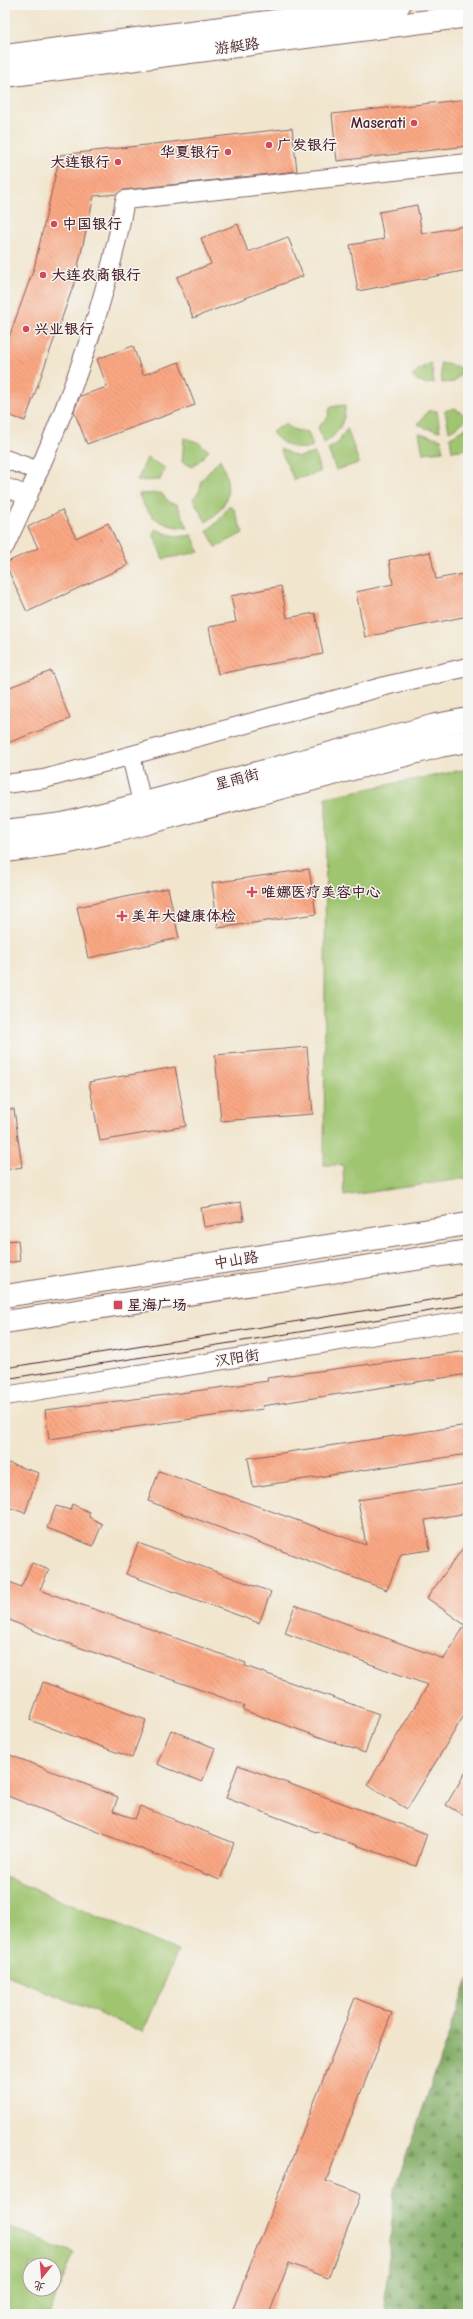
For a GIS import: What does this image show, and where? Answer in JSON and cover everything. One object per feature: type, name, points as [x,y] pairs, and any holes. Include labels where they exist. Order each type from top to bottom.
[{"type":"main road","name":"游艇路","points":[[5,56],[399,5]]},
{"type":"main road","name":"游艇路","points":[[5,76],[468,16]]},
{"type":"main road","name":"星雨街","points":[[5,851],[65,843],[151,812],[436,725],[468,719]]},
{"type":"main road","name":"星雨街","points":[[5,831],[151,812],[440,746],[468,741]]},
{"type":"main road","name":"中山路","points":[[5,1296],[468,1224]]},
{"type":"main road","name":"中山路","points":[[5,1322],[468,1251]]},
{"type":"street","points":[[5,546],[28,496],[64,408],[103,296],[125,200],[468,163]]},
{"type":"street","points":[[5,459],[38,472]]},
{"type":"street","points":[[5,487],[28,496]]},
{"type":"street","points":[[5,784],[44,778],[136,755],[389,685],[468,667]]},
{"type":"street","points":[[136,755],[151,812]]},
{"type":"street","name":"汉阳街","points":[[5,1396],[468,1320]]},
{"type":"green space","points":[[431,363],[434,383],[424,384],[412,377],[419,369]]},
{"type":"green space","points":[[440,363],[456,366],[463,370],[454,382],[442,383]]},
{"type":"green space","points":[[345,405],[344,417],[340,427],[329,440],[324,443],[318,427],[328,417],[330,407]]},
{"type":"green space","points":[[455,408],[468,418],[457,427],[449,431],[445,411]]},
{"type":"green space","points":[[428,411],[437,411],[440,431],[425,428],[418,424]]},
{"type":"green space","points":[[284,424],[295,430],[308,432],[313,446],[307,448],[295,448],[285,444],[272,432]]},
{"type":"green space","points":[[468,427],[468,449],[452,451],[450,437]]},
{"type":"green space","points":[[347,428],[359,463],[336,470],[328,449],[338,443]]},
{"type":"green space","points":[[419,433],[441,439],[443,451],[423,453]]},
{"type":"green space","points":[[184,438],[198,442],[209,451],[193,467],[182,462]]},
{"type":"green space","points":[[280,449],[298,457],[315,453],[320,472],[294,480]]},
{"type":"green space","points":[[147,458],[165,468],[160,480],[137,481]]},
{"type":"green space","points":[[220,459],[227,478],[227,494],[225,502],[221,508],[206,522],[193,499],[200,490],[201,481]]},
{"type":"green space","points":[[161,493],[170,503],[177,504],[188,528],[171,526],[157,520],[151,515],[142,502],[139,494]]},
{"type":"green space","points":[[229,506],[234,509],[243,533],[216,547],[207,531],[220,519]]},
{"type":"green space","points":[[156,529],[173,535],[192,535],[199,552],[163,559],[153,533]]},
{"type":"green space","points":[[468,769],[468,1178],[344,1196],[343,1165],[324,1165],[326,797]]},
{"type":"green space","points":[[5,1877],[178,1951],[143,2032],[5,1974]]},
{"type":"green space","points":[[468,1979],[468,2314],[388,2314],[384,2308],[395,2188]]},
{"type":"green space","points":[[5,2225],[74,2253],[62,2282],[62,2257],[22,2257],[22,2297],[56,2297],[49,2314],[5,2314]]},
{"type":"building","points":[[468,99],[468,146],[337,161],[332,114]]},
{"type":"building","points":[[292,128],[297,171],[124,190],[117,194],[94,196],[74,284],[25,421],[5,414],[5,348],[34,268],[60,155]]},
{"type":"building","points":[[417,205],[422,234],[464,226],[468,245],[468,270],[358,291],[350,245],[384,239],[379,212]]},
{"type":"building","points":[[238,224],[248,252],[288,237],[303,276],[193,318],[177,277],[211,264],[201,238]]},
{"type":"building","points":[[133,346],[143,375],[179,362],[195,405],[87,444],[74,411],[80,396],[107,387],[97,359]]},
{"type":"building","points":[[62,510],[76,538],[108,523],[128,565],[27,612],[5,563],[38,548],[28,527]]},
{"type":"building","points":[[430,552],[436,579],[468,573],[468,616],[365,637],[356,592],[393,584],[389,560]]},
{"type":"building","points":[[281,586],[287,618],[315,613],[323,654],[218,674],[209,627],[236,622],[231,596]]},
{"type":"building","points":[[51,671],[70,719],[5,744],[5,689]]},
{"type":"building","points":[[309,869],[316,914],[218,928],[212,883]]},
{"type":"building","points":[[168,888],[179,938],[88,958],[77,907]]},
{"type":"building","points":[[307,1047],[313,1114],[221,1121],[215,1055]]},
{"type":"building","points":[[175,1067],[186,1126],[100,1141],[89,1082]]},
{"type":"building","points":[[5,1109],[14,1109],[22,1167],[5,1170]]},
{"type":"building","points":[[241,1202],[244,1220],[204,1227],[201,1208]]},
{"type":"building","points":[[18,1240],[20,1261],[5,1263],[5,1241]]},
{"type":"building","points":[[468,1351],[468,1374],[262,1406],[263,1409],[49,1439],[45,1410],[268,1381],[267,1378]]},
{"type":"building","points":[[468,1425],[468,1454],[253,1487],[248,1458]]},
{"type":"building","points":[[8,1463],[39,1473],[25,1513],[5,1506],[5,1470]]},
{"type":"building","points":[[159,1471],[366,1545],[358,1500],[468,1483],[468,1513],[425,1520],[430,1550],[401,1554],[387,1590],[148,1501]]},
{"type":"building","points":[[72,1504],[89,1512],[89,1517],[102,1524],[93,1546],[47,1528],[56,1506],[70,1510]]},
{"type":"building","points":[[468,1541],[468,1709],[407,1809],[367,1785],[428,1685],[285,1633],[295,1605],[444,1659],[465,1625],[427,1598]]},
{"type":"building","points":[[138,1543],[271,1592],[259,1623],[126,1574]]},
{"type":"building","points":[[32,1563],[49,1570],[40,1590],[246,1663],[245,1666],[379,1714],[365,1753],[243,1710],[244,1705],[44,1635],[5,1618],[5,1580],[21,1587]]},
{"type":"building","points":[[43,1682],[146,1720],[132,1758],[30,1720]]},
{"type":"building","points":[[171,1730],[215,1748],[202,1782],[157,1764]]},
{"type":"building","points":[[5,1753],[118,1797],[113,1811],[135,1819],[140,1806],[234,1843],[220,1880],[5,1795]]},
{"type":"building","points":[[238,1765],[427,1834],[416,1866],[316,1832],[226,1798]]},
{"type":"building","points":[[468,1768],[468,1818],[446,1805]]},
{"type":"building","points":[[355,1998],[392,2013],[326,2181],[361,2194],[328,2278],[289,2263],[269,2314],[231,2314]]},
{"type":"tram line","points":[[5,1368],[468,1294]]},
{"type":"tram line","points":[[5,1379],[468,1305]]},
{"type":"place","name":"Maserati","points":[[414,123]]},
{"type":"place","name":"广发银行","points":[[269,145]]},
{"type":"place","name":"华夏银行","points":[[228,152]]},
{"type":"place","name":"大连银行","points":[[118,162]]},
{"type":"place","name":"中国银行","points":[[54,224]]},
{"type":"place","name":"大连农商银行","points":[[43,275]]},
{"type":"place","name":"兴业银行","points":[[26,329]]},
{"type":"place","name":"唯娜医疗美容中心","points":[[252,892]]},
{"type":"place","name":"美年大健康体检","points":[[122,916]]},
{"type":"place","name":"星海广场","points":[[118,1305]]}]
